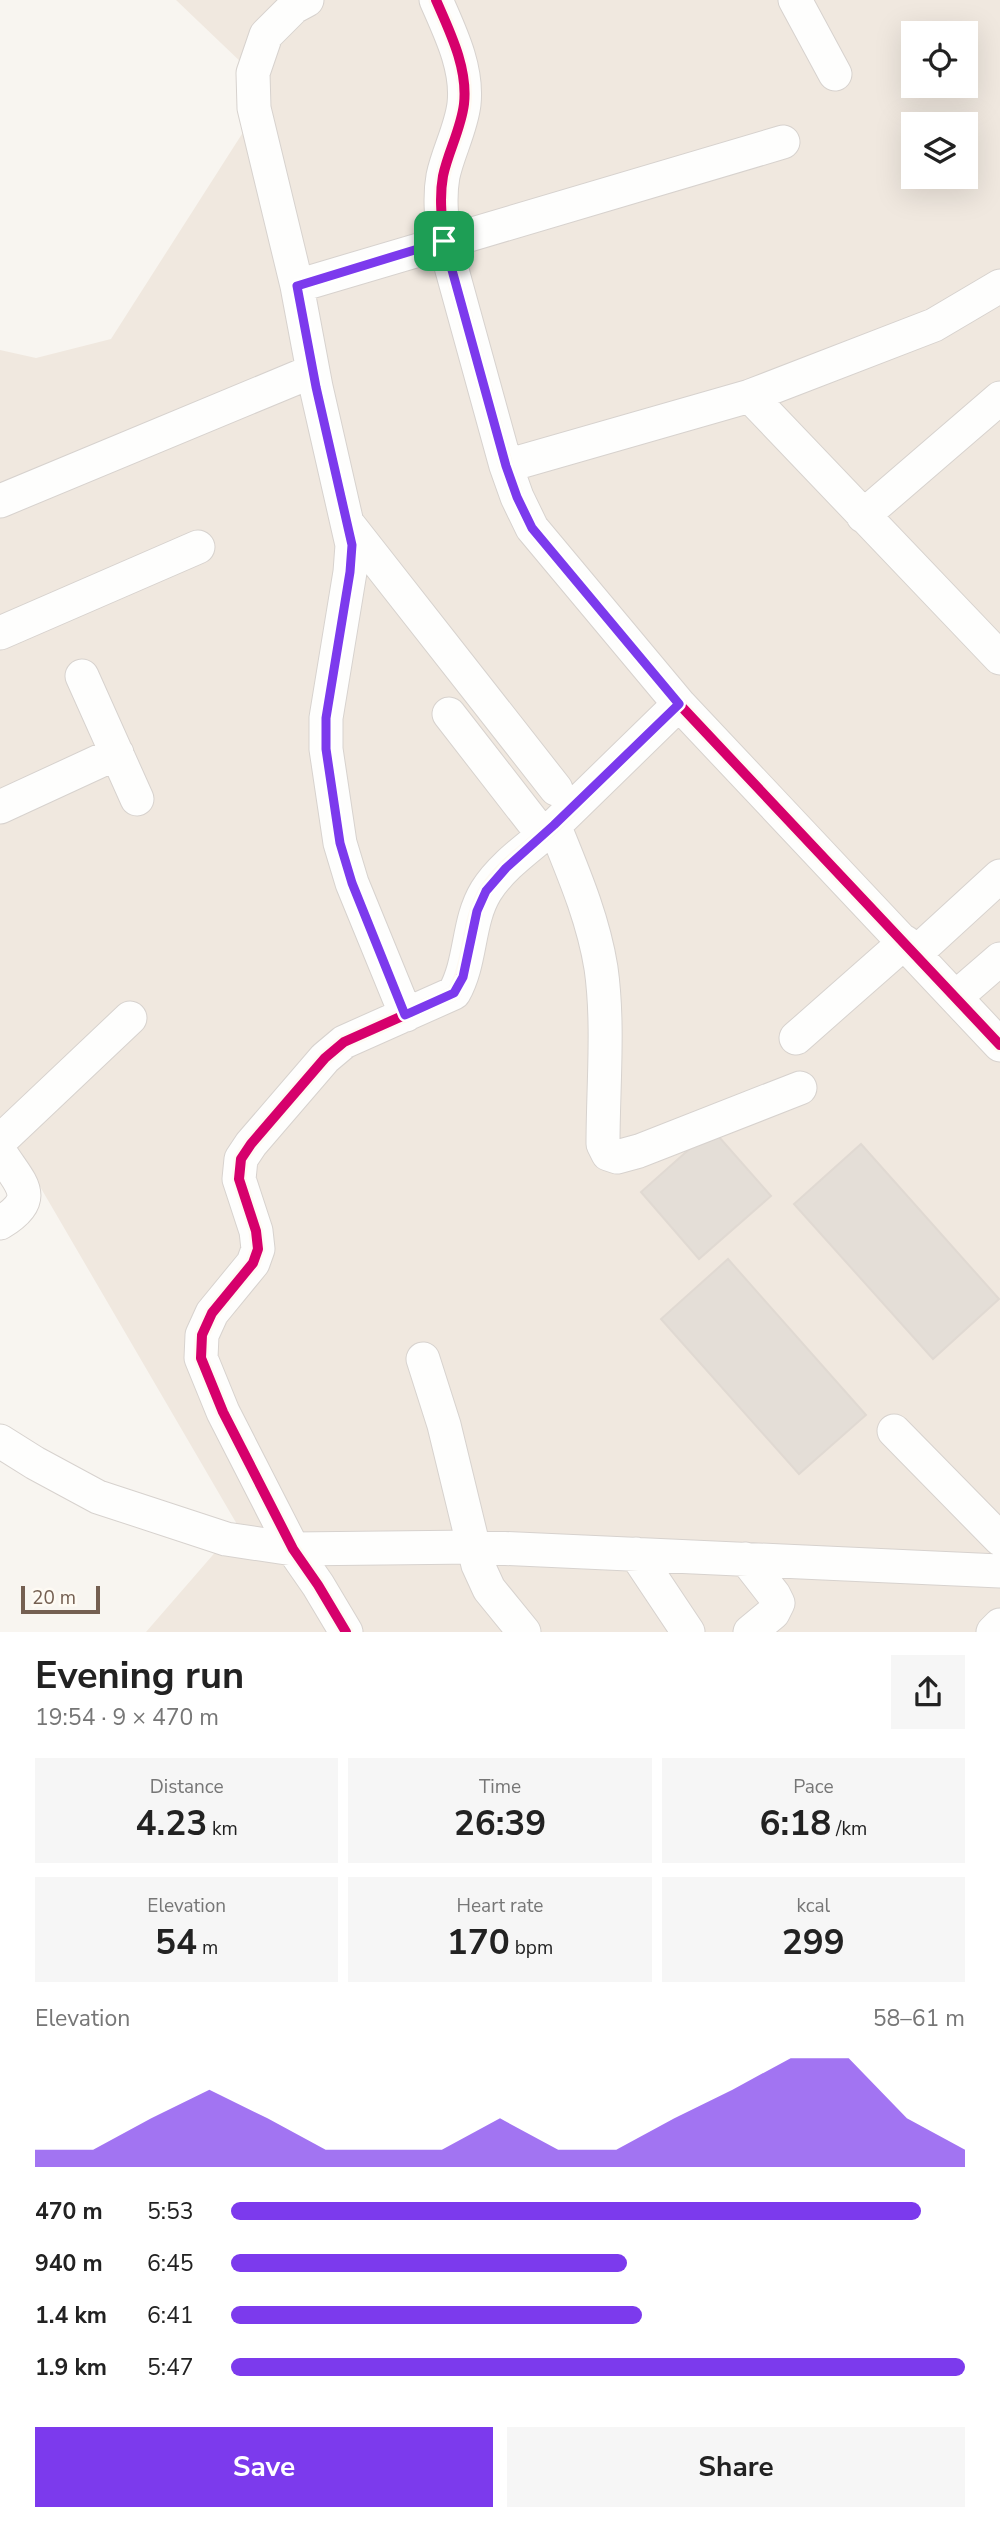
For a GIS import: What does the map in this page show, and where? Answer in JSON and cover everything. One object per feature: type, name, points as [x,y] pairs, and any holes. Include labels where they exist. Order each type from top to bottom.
[{"type":"street","points":[[307,0],[294,7],[266,34],[253,73],[254,108],[297,286],[352,545],[326,718],[326,749],[340,843],[405,1015]]},
{"type":"street","points":[[436,0],[452,36],[462,72],[464,101],[458,136],[443,176],[441,206],[444,241],[506,466],[532,528],[679,704],[1000,1045]]},
{"type":"street","points":[[795,0],[835,74]]},
{"type":"street","points":[[297,286],[783,142]]},
{"type":"street","points":[[506,466],[750,396],[934,325],[1000,286]]},
{"type":"street","points":[[0,501],[313,371]]},
{"type":"street","points":[[750,396],[1000,658]]},
{"type":"street","points":[[863,516],[1000,398]]},
{"type":"street","points":[[348,524],[556,789]]},
{"type":"street","points":[[0,633],[198,547]]},
{"type":"street","points":[[82,676],[137,799]]},
{"type":"street","points":[[346,1632],[293,1549],[218,1400],[201,1358],[202,1335],[212,1313],[253,1263],[258,1249],[256,1231],[239,1178],[241,1159],[325,1058],[344,1042],[454,993],[463,977],[477,911],[486,891],[506,868],[679,704]]},
{"type":"street","points":[[449,714],[548,830],[581,893],[601,968],[604,1027],[603,1144],[608,1154],[617,1157],[639,1151],[800,1088]]},
{"type":"street","points":[[2,801],[117,753]]},
{"type":"street","points":[[796,1038],[1000,876]]},
{"type":"street","points":[[956,997],[1000,960]]},
{"type":"street","points":[[0,1141],[130,1018]]},
{"type":"street","points":[[0,1152],[23,1188],[25,1199],[21,1209],[0,1223]]},
{"type":"street","points":[[423,1359],[444,1425],[478,1565],[489,1590],[524,1632]]},
{"type":"street","points":[[894,1431],[1000,1539]]},
{"type":"street","points":[[0,1441],[35,1464],[98,1497],[226,1539],[293,1549],[474,1547],[1000,1571]]},
{"type":"street","points":[[636,1554],[688,1632]]},
{"type":"street","points":[[746,1559],[778,1603],[773,1613],[750,1632]]},
{"type":"street","points":[[993,1632],[1000,1625]]},
{"type":"shaded area","points":[[176,0],[1000,0],[1000,1632],[146,1632],[238,1526],[0,1118],[0,350],[36,358],[111,339],[270,90]]},
{"type":"building","points":[[712,1129],[771,1196],[699,1259],[641,1192]]},
{"type":"building","points":[[861,1144],[999,1299],[933,1359],[794,1204]]},
{"type":"building","points":[[728,1259],[866,1415],[799,1474],[661,1319]]},
{"type":"cycle path","points":[[436,0],[457,50],[465,91],[462,113],[442,184],[444,241],[506,466],[532,528],[679,704],[1000,1045]]},
{"type":"cycle path","points":[[346,1632],[293,1549],[223,1412],[201,1358],[202,1335],[212,1313],[253,1263],[258,1249],[256,1231],[239,1179],[241,1159],[325,1058],[344,1042],[454,993],[464,968],[480,903],[493,881],[556,824],[679,704]]},
{"type":"route","points":[[444,241],[506,466],[532,528],[679,704],[506,868],[486,891],[477,911],[463,977],[454,993],[405,1015],[352,883],[340,843],[326,749],[329,692],[350,572],[352,545],[316,387],[297,286],[444,241]]}]
